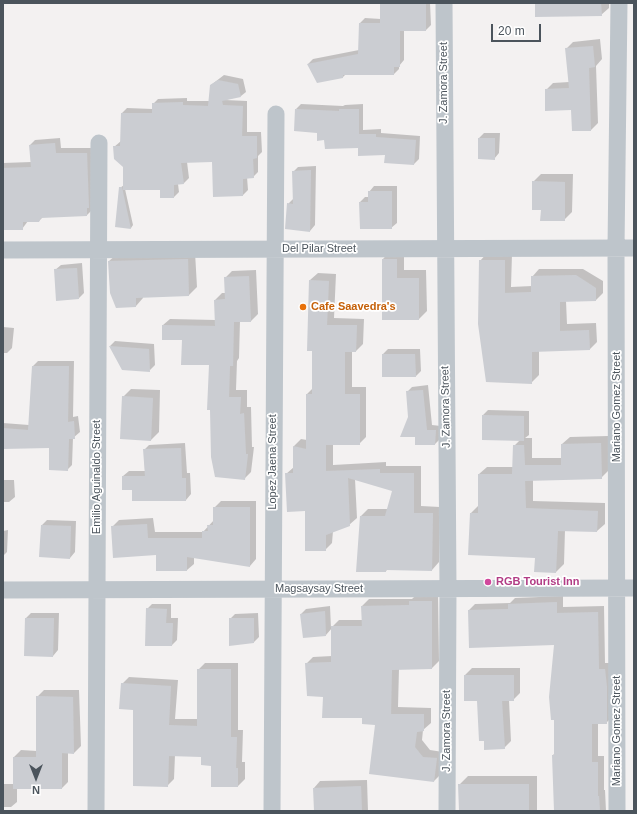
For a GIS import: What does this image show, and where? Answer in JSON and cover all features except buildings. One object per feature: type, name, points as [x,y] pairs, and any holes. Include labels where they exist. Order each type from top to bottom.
[{"type":"street","name":"J. Zamora Street","points":[[444,3],[448,589],[447,811]]},
{"type":"street","name":"Mariano Gomez Street","points":[[617,811],[616,248],[619,3]]},
{"type":"street","name":"Lopez Jaena Street","points":[[272,811],[272,590],[276,114]]},
{"type":"street","name":"Emilio Aguinaldo Street","points":[[96,811],[99,143]]},
{"type":"street","name":"Del Pilar Street","points":[[3,250],[634,248]]},
{"type":"street","name":"Magsaysay Street","points":[[3,590],[634,588]]},
{"type":"place","name":"Cafe Saavedra's","points":[[303,307]]},
{"type":"place","name":"RGB Tourist Inn","points":[[488,582]]}]
